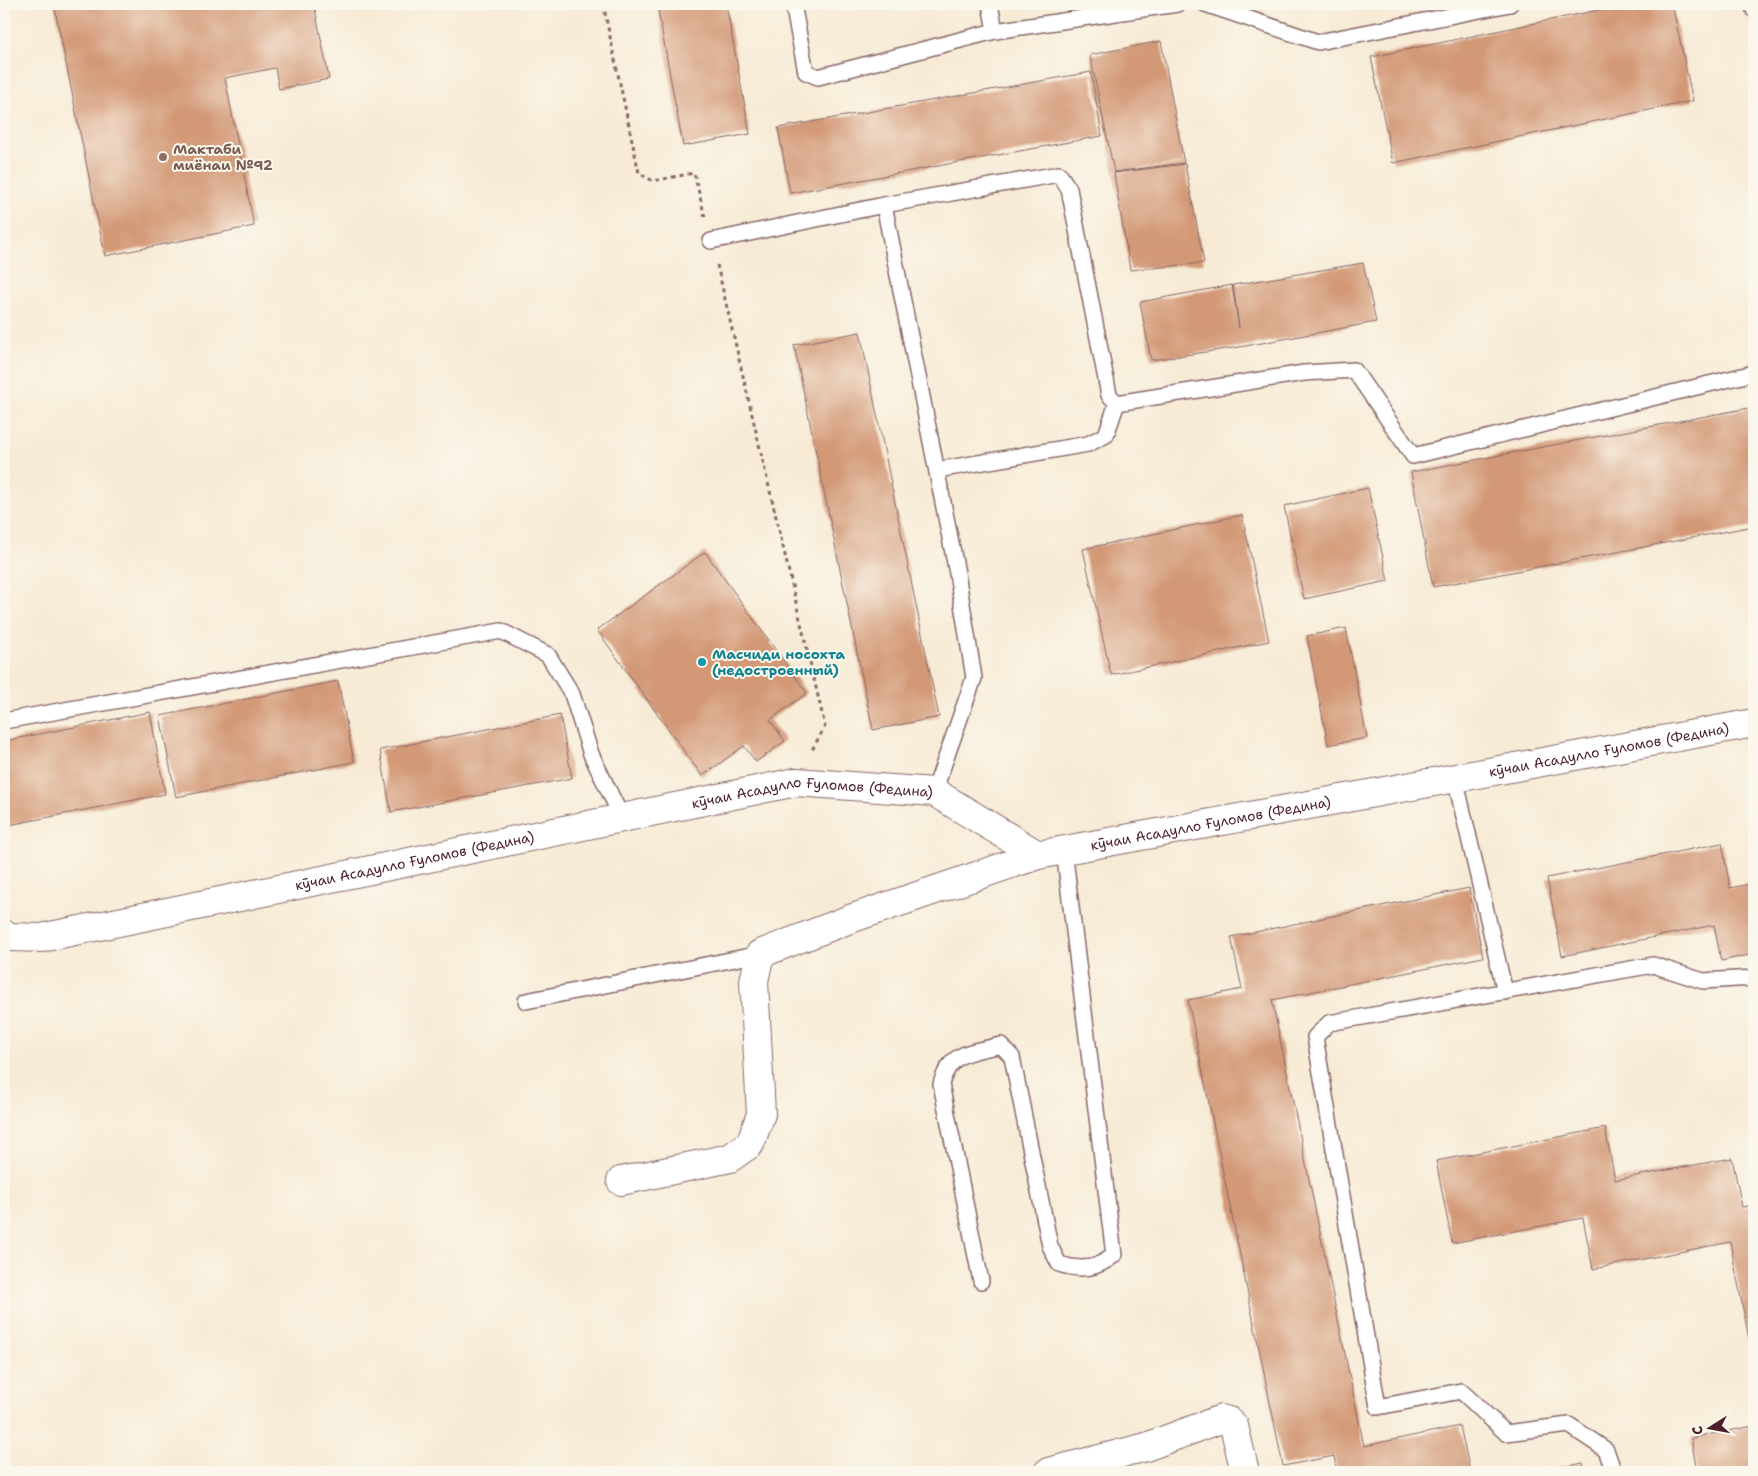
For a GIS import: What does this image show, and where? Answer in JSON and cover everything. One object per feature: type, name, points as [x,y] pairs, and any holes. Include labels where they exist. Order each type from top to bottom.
[{"type":"street","name":"кӯчаи Асадулло Ғуломов (Федина)","points":[[4,934],[11,937],[41,938],[796,782],[934,792],[1051,852],[1754,723]]},
{"type":"street","points":[[621,1181],[730,1158],[750,1144],[761,1114],[754,981],[760,954],[850,919],[1051,852]]},
{"type":"street","points":[[1048,1472],[1146,1447],[1221,1418],[1229,1421],[1234,1426],[1245,1472]]},
{"type":"lane","points":[[793,4],[806,72],[818,77],[995,31],[1177,4]]},
{"type":"lane","points":[[990,4],[995,31]]},
{"type":"lane","points":[[1205,4],[1318,42],[1510,4]]},
{"type":"lane","points":[[1752,4],[1754,10]]},
{"type":"lane","points":[[711,241],[884,205],[1059,174],[1069,189],[1109,395],[1117,403]]},
{"type":"lane","points":[[884,205],[957,573],[974,678],[934,792]]},
{"type":"lane","points":[[1117,403],[1304,373],[1354,370],[1412,456],[1754,373]]},
{"type":"lane","points":[[937,470],[1088,444],[1106,435],[1117,403]]},
{"type":"lane","points":[[4,721],[500,630],[548,655],[572,694],[591,754],[622,818]]},
{"type":"lane","points":[[1455,778],[1505,992]]},
{"type":"lane","points":[[981,1281],[941,1084],[946,1067],[959,1056],[1002,1045],[1012,1057],[1050,1246],[1059,1264],[1076,1270],[1104,1264],[1114,1255],[1051,852]]},
{"type":"lane","points":[[526,1001],[760,954]]},
{"type":"lane","points":[[1614,1472],[1606,1450],[1569,1425],[1506,1433],[1461,1391],[1378,1407],[1315,1037],[1328,1023],[1653,964],[1703,981],[1754,978]]},
{"type":"path","points":[[603,4],[639,173],[653,181],[694,173],[711,241],[825,726],[796,782]]},
{"type":"building","name":"Мактаби миёнаи №92","points":[[54,4],[314,4],[329,79],[279,89],[275,68],[225,78],[254,226],[105,256]]},
{"type":"building","points":[[657,4],[726,4],[750,134],[683,146]]},
{"type":"building","points":[[1628,4],[1672,4],[1693,101],[1393,163],[1371,57]]},
{"type":"building","points":[[1161,41],[1184,163],[1114,172],[1090,55]]},
{"type":"building","points":[[1091,72],[1102,136],[790,193],[778,128]]},
{"type":"building","points":[[1185,164],[1204,263],[1130,270],[1114,173]]},
{"type":"building","points":[[1363,263],[1376,322],[1240,347],[1151,360],[1140,302],[1232,285],[1239,328],[1233,285]]},
{"type":"building","points":[[860,332],[939,717],[873,730],[794,345]]},
{"type":"building","points":[[1754,407],[1754,526],[1433,587],[1411,472]]},
{"type":"building","points":[[1368,488],[1388,581],[1304,599],[1284,506]]},
{"type":"building","points":[[1242,515],[1269,641],[1111,675],[1083,549]]},
{"type":"building","name":"Масчиди носохта (недостроенный)","points":[[705,552],[807,693],[770,720],[785,741],[756,762],[744,746],[702,776],[597,630]]},
{"type":"building","points":[[1346,628],[1367,738],[1328,745],[1307,636]]},
{"type":"building","points":[[338,681],[354,762],[176,797],[160,716]]},
{"type":"building","points":[[150,712],[165,794],[4,826],[4,741]]},
{"type":"building","points":[[560,715],[572,778],[391,812],[380,750]]},
{"type":"building","points":[[1722,843],[1730,888],[1754,883],[1754,954],[1721,961],[1714,925],[1562,956],[1547,878]]},
{"type":"building","points":[[1469,888],[1483,957],[1272,1000],[1364,1446],[1460,1426],[1470,1472],[1337,1472],[1334,1456],[1283,1466],[1188,1000],[1242,989],[1231,937]]},
{"type":"building","points":[[1605,1128],[1615,1180],[1732,1158],[1742,1207],[1754,1205],[1754,1365],[1730,1242],[1593,1269],[1583,1218],[1452,1243],[1436,1161]]},
{"type":"building","points":[[1754,1426],[1754,1472],[1697,1472],[1691,1438]]},
{"type":"building","points":[[1583,1463],[1585,1472],[1543,1472],[1543,1471]]},
{"type":"place","name":"Мактаби миёнаи №92","points":[[163,157]]},
{"type":"place","name":"Масчиди носохта (недостроенный)","points":[[702,662]]}]
